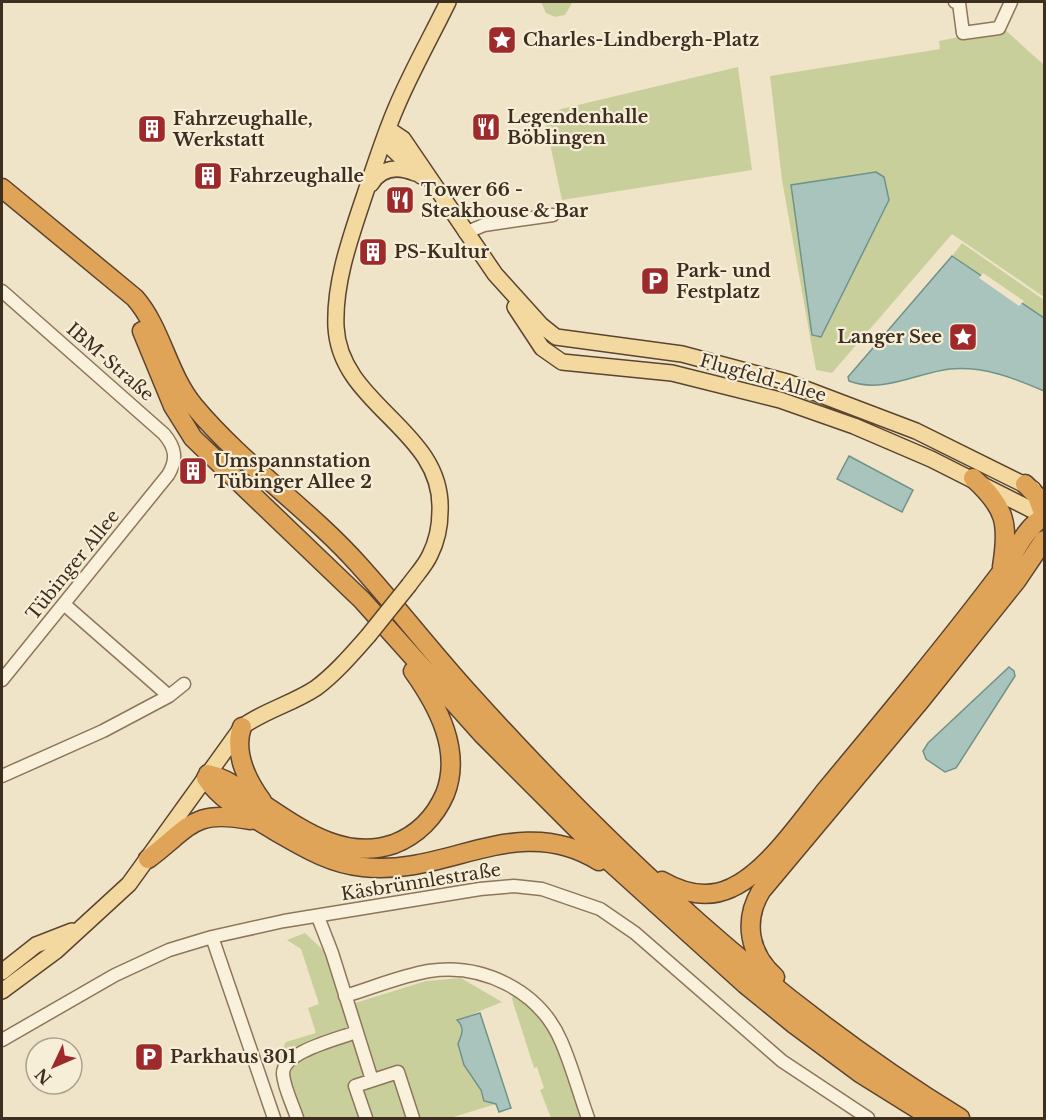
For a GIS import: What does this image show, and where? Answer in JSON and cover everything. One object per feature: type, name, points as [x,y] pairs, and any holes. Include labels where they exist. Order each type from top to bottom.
[{"type":"highway","points":[[2,188],[135,298],[147,314],[181,387],[215,430],[358,564],[469,693],[635,864],[755,972],[865,1058],[960,1119]]},
{"type":"highway","points":[[2,202],[123,299],[138,320],[168,395],[194,438],[362,600],[536,791],[651,900],[794,1024],[860,1073],[932,1119]]},
{"type":"highway","points":[[973,478],[997,504],[1005,524],[1007,536],[1001,572]]},
{"type":"highway","points":[[635,864],[678,890],[699,893],[722,892],[752,874],[769,858],[862,747],[1001,572],[1033,526],[1044,516],[1037,496],[1025,484]]},
{"type":"highway","points":[[920,701],[1017,580],[1044,540]]},
{"type":"highway","points":[[865,1058],[765,967],[751,941],[752,913],[757,899],[768,880],[920,701],[1044,563]]},
{"type":"highway","points":[[148,859],[187,825],[202,817],[262,813],[297,826],[332,844],[368,849],[390,845],[414,834],[440,804],[446,792],[451,764],[444,727],[423,685],[368,615],[362,600]]},
{"type":"highway","points":[[242,727],[239,743],[243,768],[262,813]]},
{"type":"highway","points":[[207,776],[225,780],[262,813],[319,855],[362,867],[388,868],[415,865],[510,842],[538,841],[563,844],[608,866],[651,900]]},
{"type":"main road","points":[[2,991],[56,951],[129,884],[242,727],[255,717],[315,688],[338,670],[368,636],[430,556],[440,521],[440,488],[431,464],[417,444],[376,404],[343,359],[336,323],[345,260],[365,195],[386,135],[446,2]]},
{"type":"main road","name":"Flugfeld-Allee","points":[[386,135],[419,175],[436,189]]},
{"type":"main road","name":"Flugfeld-Allee","points":[[386,135],[403,140],[495,274],[538,343],[562,362],[659,370],[780,400],[864,431],[973,478],[1044,516]]},
{"type":"main road","points":[[365,195],[375,178],[387,170],[405,169],[419,175]]},
{"type":"main road","name":"Flugfeld-Allee","points":[[495,274],[541,325],[556,337],[682,354],[787,382],[916,431],[1025,484],[1044,496]]},
{"type":"main road","points":[[2,972],[36,945],[70,932],[92,918]]},
{"type":"street","points":[[955,2],[958,3],[963,33],[999,28],[1011,2]]},
{"type":"street","points":[[465,233],[484,225],[553,215]]},
{"type":"street","name":"IBM-Straße","points":[[2,291],[164,434],[174,449],[175,458],[171,471]]},
{"type":"street","name":"Tübinger Allee","points":[[2,680],[65,605],[171,471]]},
{"type":"street","points":[[65,605],[169,696]]},
{"type":"street","points":[[2,776],[103,731],[169,696],[184,684]]},
{"type":"street","name":"Käsbrünnlestraße","points":[[2,1040],[115,975],[169,950],[212,937],[246,928],[480,889],[514,886],[542,889],[565,895],[600,909],[635,933],[782,1061],[868,1119]]},
{"type":"street","points":[[318,917],[372,1080]]},
{"type":"street","points":[[212,937],[274,1119]]},
{"type":"street","points":[[345,996],[430,971],[457,970],[482,974],[510,985],[525,994],[551,1023],[561,1040],[588,1119]]},
{"type":"street","points":[[297,1119],[283,1076],[286,1064],[296,1054],[356,1032]]},
{"type":"street","points":[[366,1119],[355,1086],[398,1072],[413,1119]]},
{"type":"green space","points":[[541,2],[572,3],[565,15],[555,17],[546,13]]},
{"type":"green space","points":[[1003,28],[1044,65],[1044,297],[952,234],[832,373],[816,370],[782,180],[770,76],[940,49],[939,41]]},
{"type":"green space","points":[[738,67],[752,170],[562,200],[545,120],[561,109]]},
{"type":"green space","points":[[962,243],[1044,300],[1044,318],[952,256]]},
{"type":"green space","points":[[305,933],[324,951],[342,1007],[426,981],[461,978],[502,1002],[458,1020],[463,1035],[460,1039],[462,1055],[484,1101],[496,1104],[450,1118],[295,1118],[276,1061],[286,1042],[316,1033],[308,1008],[319,1004],[301,949],[287,940]]},
{"type":"green space","points":[[514,994],[536,1012],[553,1035],[583,1118],[551,1118],[540,1090],[544,1088],[537,1067],[534,1068],[512,999]]},
{"type":"water","points":[[876,172],[884,177],[889,200],[821,337],[812,335],[791,185]]},
{"type":"water","name":"Langer See","points":[[952,256],[1044,318],[1044,391],[998,374],[975,369],[937,371],[887,384],[874,385],[849,381],[848,377]]},
{"type":"water","points":[[849,456],[913,490],[902,512],[837,479]]},
{"type":"water","points":[[1009,667],[1014,671],[1015,676],[956,768],[945,772],[926,759],[923,751],[928,743]]},
{"type":"water","points":[[480,1013],[511,1108],[499,1112],[496,1104],[484,1101],[481,1090],[464,1065],[458,1044],[462,1029],[457,1020]]},
{"type":"pier","points":[[983,273],[1024,301],[1019,306],[979,278]]},
{"type":"place","name":"Charles-Lindbergh-Platz","points":[[502,40]]},
{"type":"place","name":"Legendenhalle Böblingen","points":[[486,127]]},
{"type":"place","name":"Fahrzeughalle, Werkstatt","points":[[152,129]]},
{"type":"place","name":"Fahrzeughalle","points":[[208,176]]},
{"type":"place","name":"Tower 66 - Steakhouse & Bar","points":[[400,200]]},
{"type":"place","name":"PS-Kultur","points":[[373,252]]},
{"type":"place","name":"Park- und Festplatz","points":[[655,281]]},
{"type":"place","name":"Langer See","points":[[963,337]]},
{"type":"place","name":"Umspannstation Tübinger Allee 2","points":[[193,471]]},
{"type":"place","name":"Parkhaus 301","points":[[149,1057]]}]
